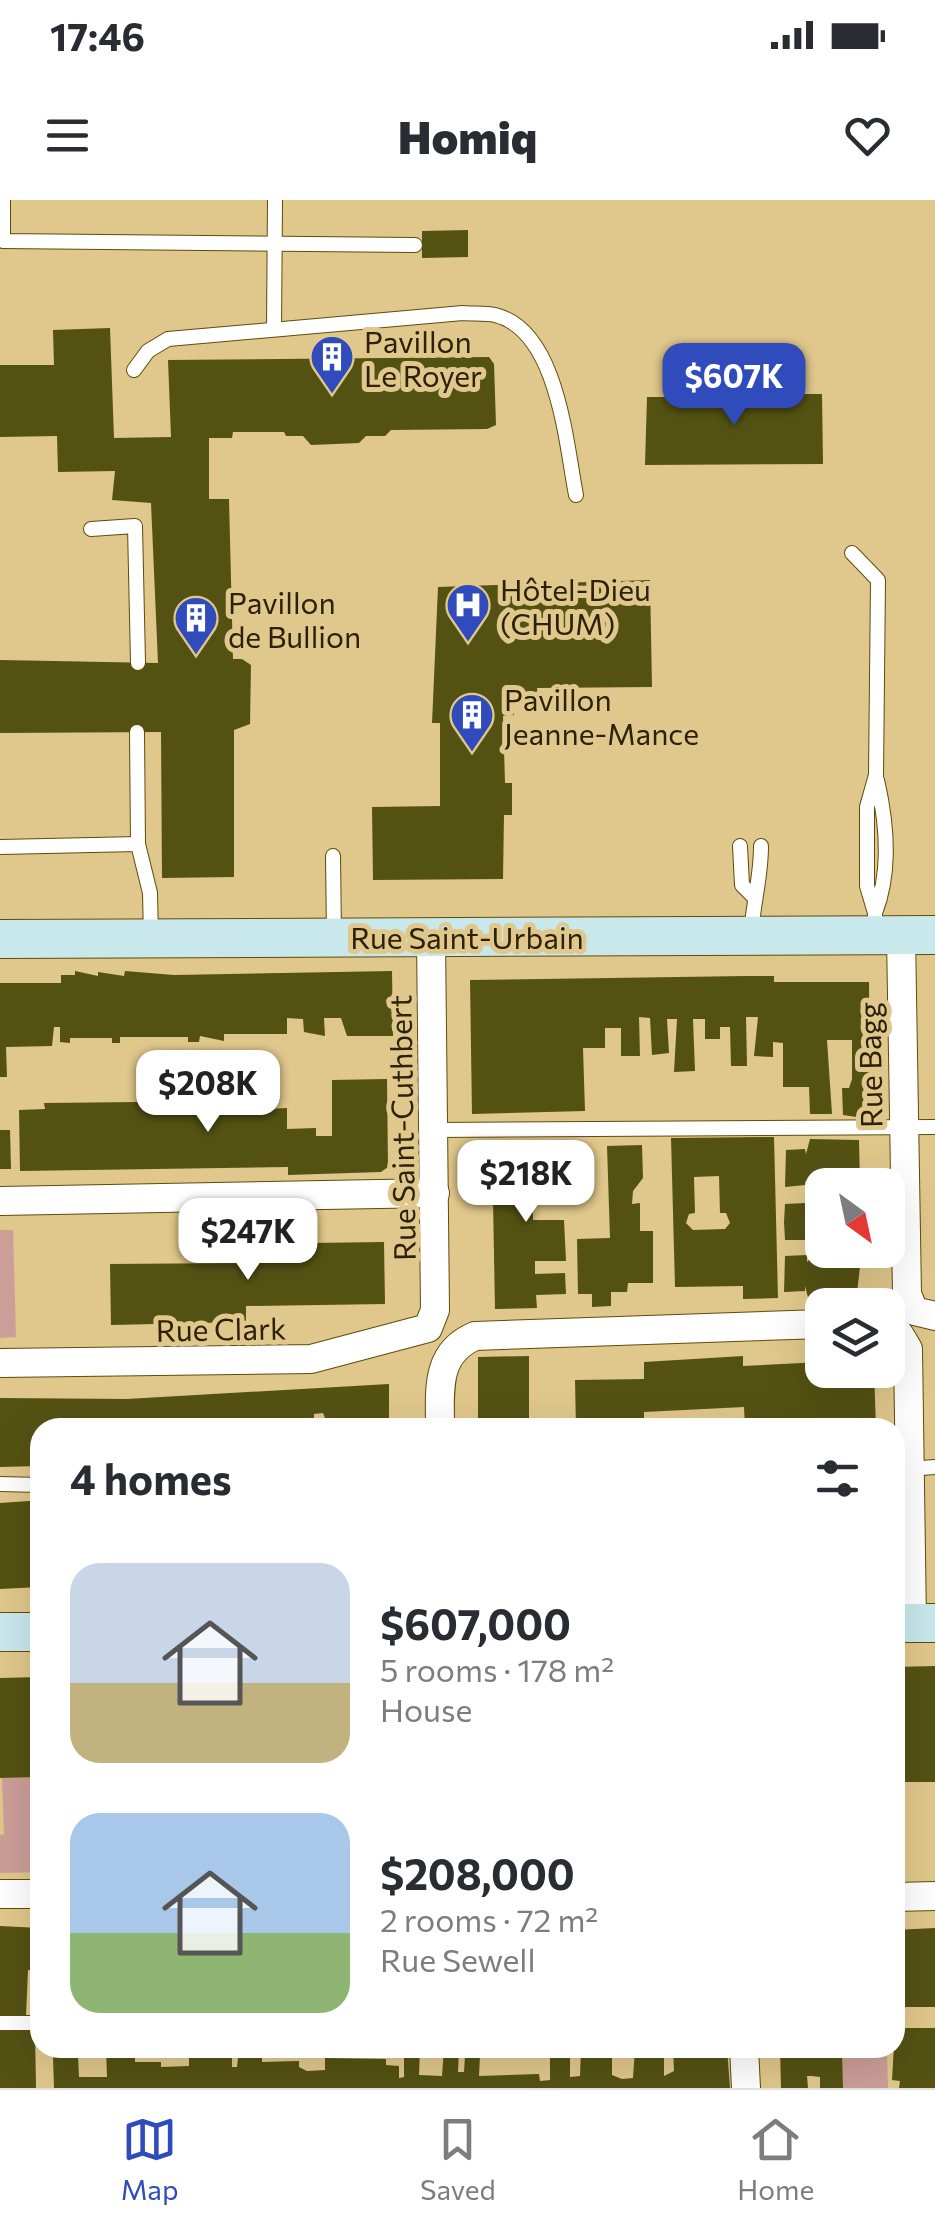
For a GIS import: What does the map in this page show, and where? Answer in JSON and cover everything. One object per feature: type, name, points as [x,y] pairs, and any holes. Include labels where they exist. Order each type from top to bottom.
[{"type":"main road","name":"Rue Saint-Urbain","points":[[0,939],[751,936],[897,929]]},
{"type":"main road","points":[[0,1632],[30,1632]]},
{"type":"street","name":"Rue Bagg","points":[[897,929],[914,1468],[914,1623]]},
{"type":"street","name":"Rue Saint-Cuthbert","points":[[431,937],[434,1319]]},
{"type":"street","points":[[0,1201],[435,1193]]},
{"type":"street","name":"Rue Clark","points":[[0,1363],[311,1359],[417,1334],[434,1319]]},
{"type":"street","points":[[440,1418],[440,1383],[453,1349],[470,1338],[492,1332],[805,1324]]},
{"type":"street","points":[[0,1894],[30,1894]]},
{"type":"street","points":[[905,1896],[935,1896]]},
{"type":"street","points":[[744,2058],[746,2088]]},
{"type":"lane","points":[[3,200],[3,241],[415,245]]},
{"type":"lane","points":[[274,329],[275,200]]},
{"type":"lane","points":[[134,370],[148,351],[168,339],[463,313],[498,315],[540,352],[555,387],[576,495]]},
{"type":"lane","points":[[92,529],[135,526],[138,663]]},
{"type":"lane","points":[[852,553],[878,580],[876,775],[867,807],[867,886],[897,929]]},
{"type":"lane","points":[[137,732],[138,844],[150,893],[151,936]]},
{"type":"lane","points":[[0,847],[138,844]]},
{"type":"lane","points":[[740,846],[742,885],[752,896]]},
{"type":"lane","points":[[751,936],[752,896],[760,886],[761,846]]},
{"type":"lane","points":[[333,856],[334,936]]},
{"type":"lane","points":[[434,1130],[935,1126]]},
{"type":"lane","points":[[0,1484],[30,1485]]},
{"type":"lane","points":[[0,2023],[30,2023]]},
{"type":"shaded area","points":[[0,1230],[13,1230],[16,1337],[0,1338]]},
{"type":"shaded area","points":[[30,1777],[30,1872],[0,1873],[0,1835],[4,1834],[2,1778]]},
{"type":"shaded area","points":[[842,2058],[887,2058],[888,2088],[843,2088]]},
{"type":"building","points":[[468,230],[468,257],[422,258],[422,231]]},
{"type":"building","points":[[110,328],[114,438],[171,437],[168,360],[489,357],[494,364],[496,425],[487,429],[391,430],[385,436],[366,436],[359,443],[311,445],[303,436],[286,436],[284,432],[233,432],[232,438],[209,438],[209,499],[229,499],[233,659],[251,665],[250,724],[234,730],[234,877],[162,878],[161,732],[0,733],[0,660],[158,663],[151,503],[112,500],[115,471],[58,472],[57,436],[0,437],[0,365],[54,365],[53,330]]},
{"type":"building","points":[[681,386],[712,386],[712,397],[757,397],[757,387],[785,386],[786,394],[822,394],[823,464],[645,465],[647,397],[673,397]]},
{"type":"building","name":"Pavillon Jeanne-Mance","points":[[650,580],[652,687],[537,688],[538,700],[513,698],[514,715],[503,716],[505,783],[512,783],[512,815],[504,815],[503,879],[373,880],[372,807],[440,806],[440,723],[432,723],[438,587]]},
{"type":"building","points":[[75,971],[124,976],[125,971],[174,975],[392,971],[393,1036],[347,1036],[341,1018],[324,1018],[325,1036],[304,1032],[303,1019],[287,1018],[287,1034],[224,1034],[224,1041],[200,1036],[199,1042],[188,1042],[188,1037],[120,1037],[120,1043],[112,1043],[112,1038],[70,1038],[70,1043],[60,1042],[60,1027],[54,1027],[52,1046],[6,1047],[7,1077],[0,1077],[0,983],[61,983],[61,975],[75,975]]},
{"type":"building","points":[[774,976],[774,982],[869,982],[870,1119],[843,1115],[842,1088],[849,1088],[852,1079],[852,1040],[827,1040],[832,1114],[810,1114],[809,1087],[783,1087],[783,1043],[773,1042],[773,1057],[754,1056],[758,1017],[746,1017],[747,1066],[731,1066],[730,1027],[720,1027],[720,1039],[705,1039],[705,1019],[693,1019],[695,1071],[674,1072],[677,1019],[667,1019],[669,1053],[652,1055],[650,1018],[639,1017],[640,1056],[621,1056],[621,1028],[605,1028],[605,1048],[583,1048],[585,1111],[472,1114],[470,980]]},
{"type":"building","points":[[387,1079],[388,1167],[381,1172],[288,1175],[288,1167],[20,1171],[19,1110],[45,1109],[44,1103],[234,1101],[234,1094],[242,1093],[242,1108],[260,1107],[260,1094],[267,1094],[268,1109],[287,1108],[287,1129],[316,1128],[316,1136],[332,1136],[332,1080]]},
{"type":"building","points":[[0,1130],[10,1130],[11,1169],[0,1169]]},
{"type":"building","points":[[774,1137],[778,1298],[743,1299],[743,1286],[675,1287],[671,1138]],"holes":[[[719,1176],[720,1213],[726,1213],[730,1223],[725,1229],[693,1230],[686,1223],[689,1214],[695,1213],[694,1177]]]},
{"type":"building","points":[[810,1139],[859,1140],[860,1168],[805,1168],[805,1185],[785,1187],[786,1150],[805,1149],[806,1154]]},
{"type":"building","points":[[531,1144],[531,1156],[567,1155],[566,1197],[533,1197],[533,1220],[564,1220],[566,1261],[535,1261],[535,1274],[565,1273],[566,1294],[536,1295],[537,1308],[495,1309],[492,1145]]},
{"type":"building","points":[[642,1145],[643,1178],[633,1191],[632,1204],[640,1203],[640,1231],[653,1231],[653,1283],[628,1283],[627,1292],[611,1292],[611,1306],[592,1307],[592,1294],[578,1294],[577,1239],[610,1238],[607,1146]]},
{"type":"building","points":[[805,1203],[805,1240],[785,1240],[785,1204]]},
{"type":"building","points":[[384,1242],[385,1304],[246,1306],[246,1322],[111,1325],[110,1264],[245,1263],[245,1244]]},
{"type":"building","points":[[805,1255],[805,1268],[860,1268],[858,1288],[805,1286],[805,1291],[784,1292],[785,1256]]},
{"type":"building","points":[[529,1356],[529,1418],[478,1418],[478,1357]]},
{"type":"building","points":[[743,1356],[743,1366],[805,1363],[805,1388],[875,1388],[876,1418],[745,1418],[744,1407],[644,1412],[644,1418],[576,1418],[575,1380],[644,1379],[644,1362]]},
{"type":"building","points":[[389,1384],[389,1418],[325,1418],[323,1413],[314,1414],[314,1418],[30,1418],[30,1466],[0,1467],[0,1398],[127,1399]]},
{"type":"building","points":[[30,1501],[30,1588],[0,1589],[0,1503]]},
{"type":"building","points":[[935,1666],[935,1782],[905,1782],[905,1667]]},
{"type":"building","points":[[30,1677],[30,1777],[0,1778],[0,1678]]},
{"type":"building","points":[[0,1926],[30,1928],[26,2015],[0,2015]]},
{"type":"building","points":[[935,1928],[935,2007],[905,2007],[905,1930]]},
{"type":"building","points":[[905,2028],[935,2028],[935,2088],[899,2088],[900,2081],[892,2080],[893,2058],[905,2058]]},
{"type":"building","points":[[30,2030],[36,2088],[0,2088],[0,2031]]},
{"type":"building","points":[[53,2058],[78,2058],[79,2077],[107,2077],[106,2058],[161,2062],[161,2067],[189,2066],[189,2058],[232,2058],[232,2067],[237,2067],[238,2058],[262,2058],[262,2062],[299,2061],[299,2067],[307,2071],[325,2070],[325,2058],[386,2059],[386,2065],[399,2066],[399,2078],[404,2077],[404,2058],[420,2058],[419,2075],[442,2076],[443,2058],[459,2058],[458,2072],[464,2072],[465,2058],[480,2058],[479,2076],[539,2074],[540,2081],[550,2080],[550,2058],[570,2058],[570,2077],[580,2076],[581,2058],[612,2058],[612,2075],[622,2079],[633,2078],[634,2058],[664,2058],[664,2076],[674,2071],[673,2058],[728,2058],[730,2088],[54,2088]]},
{"type":"building","points":[[780,2058],[842,2058],[843,2088],[820,2088],[820,2077],[807,2076],[808,2088],[781,2088]]},
{"type":"place","name":"Pavillon Le Royer","points":[[332,395]]},
{"type":"place","name":"Hôtel-Dieu (CHUM)","points":[[468,643]]},
{"type":"place","name":"Pavillon de Bullion","points":[[196,656]]},
{"type":"place","name":"Pavillon Jeanne-Mance","points":[[472,753]]}]
